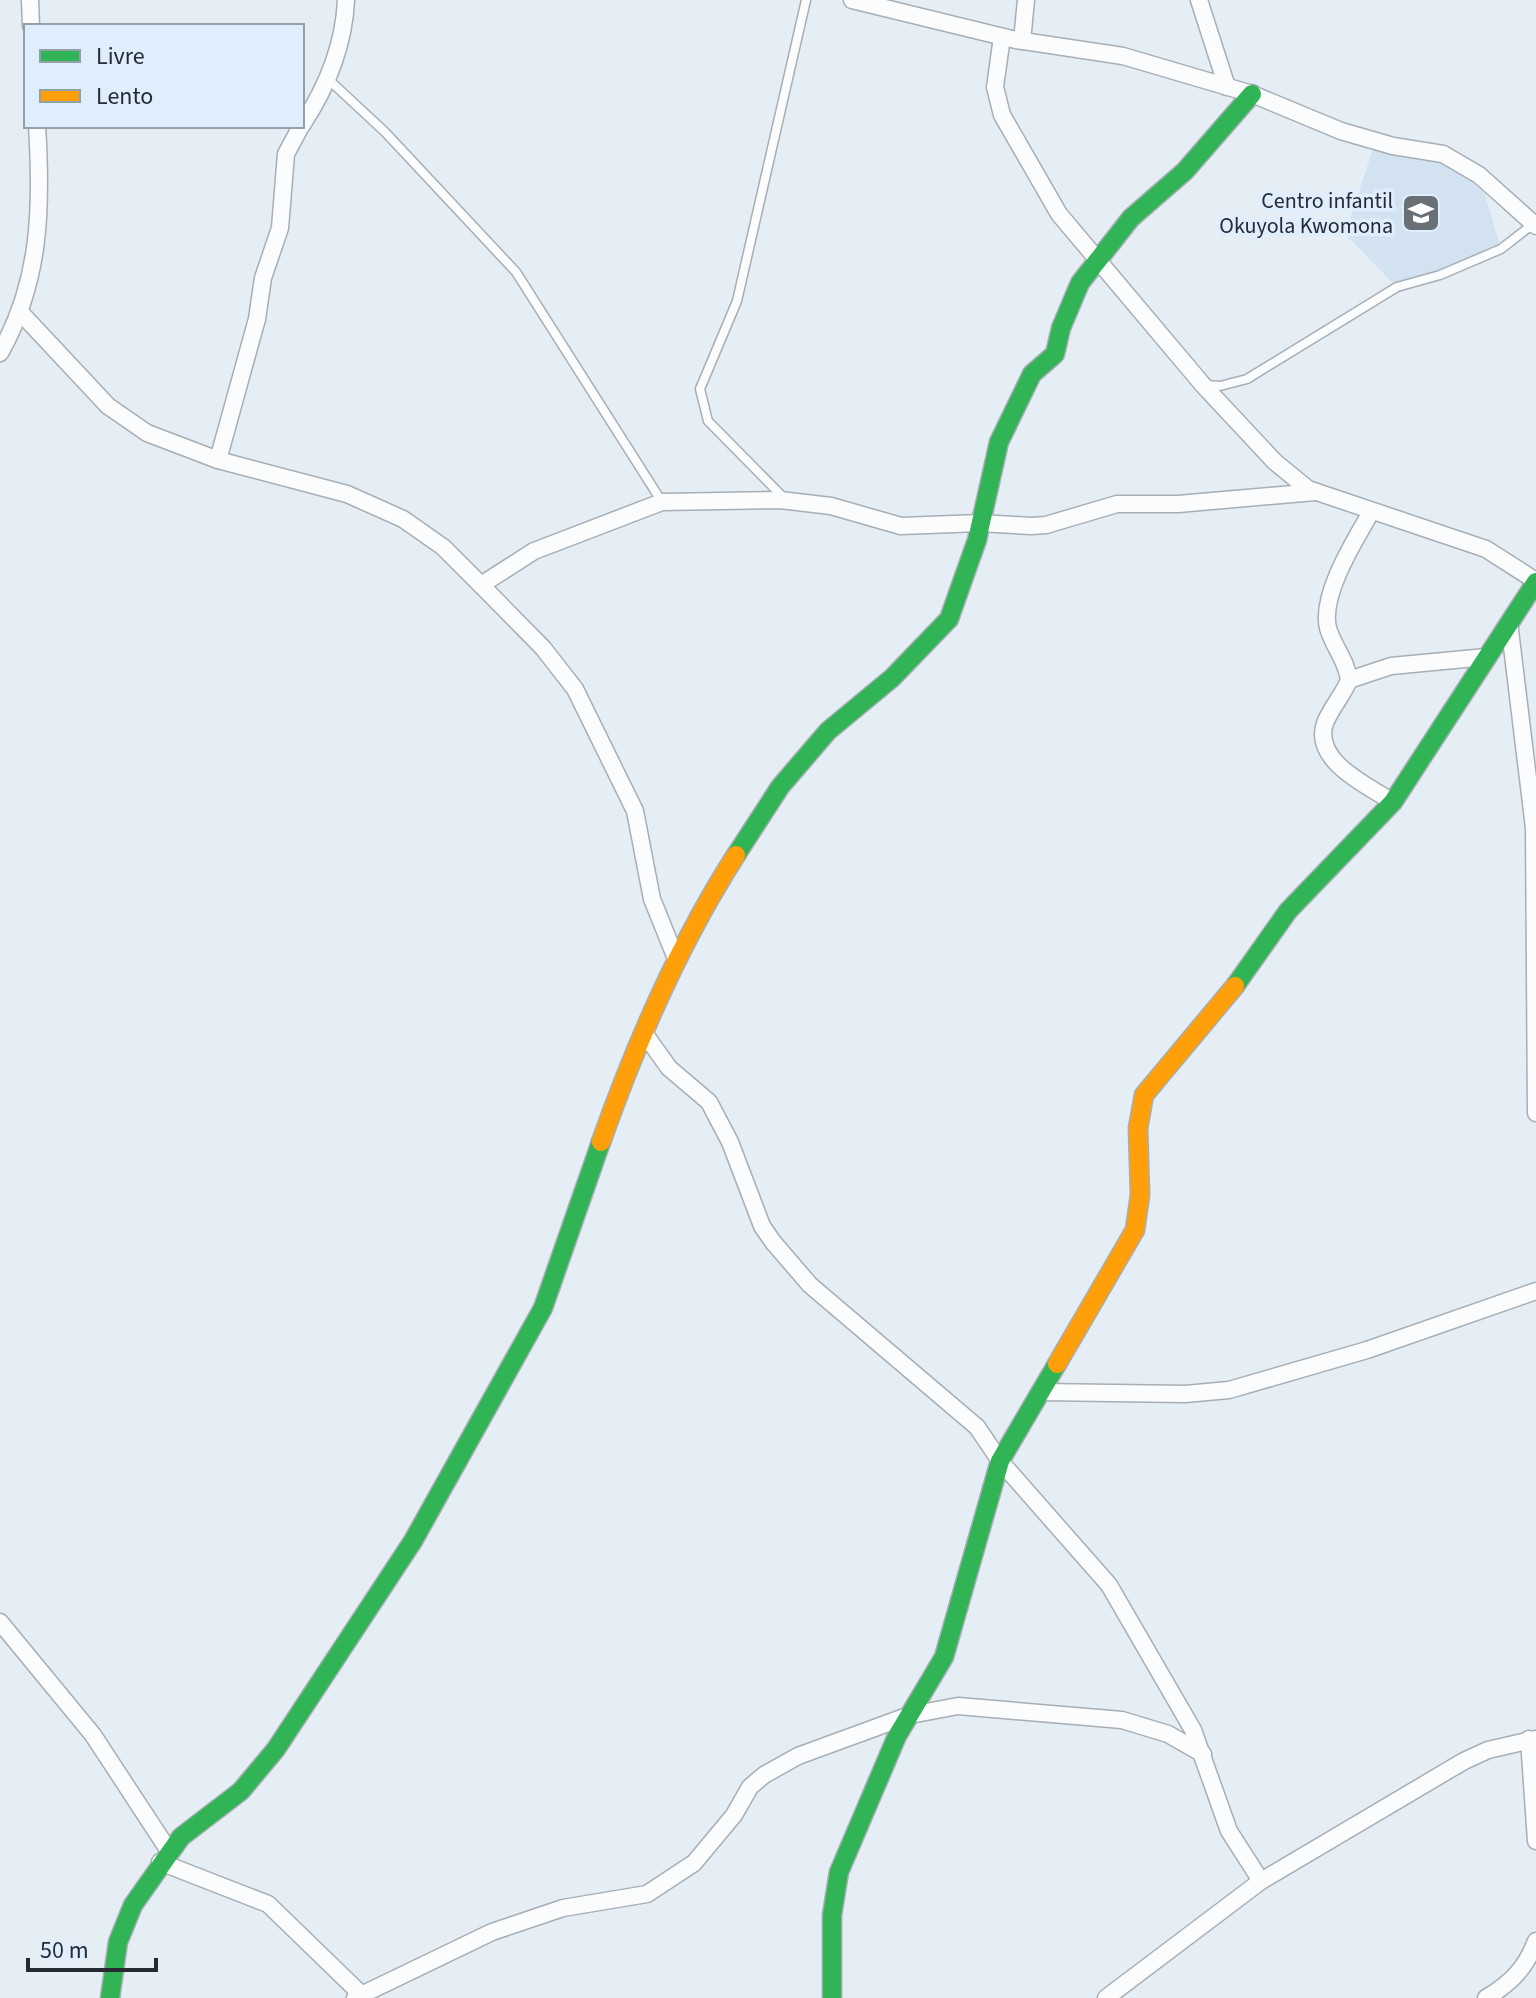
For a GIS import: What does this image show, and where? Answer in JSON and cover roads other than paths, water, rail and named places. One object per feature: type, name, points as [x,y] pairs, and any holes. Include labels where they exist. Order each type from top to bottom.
[{"type":"street","points":[[30,0],[31,24]]},
{"type":"street","points":[[304,122],[328,79],[340,46],[346,0]]},
{"type":"street","points":[[852,0],[1002,37],[1123,56],[1252,94],[1341,131],[1393,146],[1443,154],[1479,175],[1535,225]]},
{"type":"street","points":[[1022,41],[1026,0]]},
{"type":"street","points":[[1199,0],[1227,87]]},
{"type":"street","points":[[832,1998],[832,1915],[839,1872],[891,1748],[944,1657],[1000,1461],[1135,1230],[1142,1207],[1138,1112],[1144,1095],[1235,986],[1288,911],[1393,802],[1536,582],[1486,549],[1315,492],[1293,480],[1203,385],[1059,214],[1002,115],[995,87],[1002,37]]},
{"type":"street","points":[[110,1998],[122,1928],[165,1856],[199,1820],[255,1778],[413,1541],[543,1308],[627,1069],[677,961],[731,863],[780,787],[828,731],[892,678],[949,619],[980,523],[999,442],[1022,390],[1039,365],[1055,354],[1070,306],[1097,258],[1131,218],[1185,171],[1252,94]]},
{"type":"street","points":[[0,353],[20,312],[37,249],[41,208],[37,128]]},
{"type":"street","points":[[218,460],[254,333],[263,278],[280,228],[285,202],[286,154],[301,128]]},
{"type":"street","points":[[20,312],[98,395],[147,433],[218,460],[347,494],[403,519],[443,547],[519,622],[575,689],[635,811],[652,899],[677,961]]},
{"type":"street","points":[[481,585],[534,551],[662,502],[739,498],[786,501],[831,506],[901,526],[980,523],[1046,525],[1117,504],[1178,504],[1315,492]]},
{"type":"street","points":[[1371,512],[1345,558],[1327,613],[1330,633],[1348,671],[1349,680],[1323,730],[1328,753],[1340,766],[1393,802]]},
{"type":"street","points":[[1509,622],[1534,828],[1536,1113]]},
{"type":"street","points":[[1349,680],[1391,666],[1486,657]]},
{"type":"street","points":[[644,1033],[669,1068],[709,1102],[730,1142],[762,1226],[773,1242],[810,1285],[977,1427],[1000,1461],[1109,1585],[1167,1681],[1203,1754],[1229,1831],[1261,1881]]},
{"type":"street","points":[[1040,1392],[1185,1394],[1229,1390],[1367,1350],[1536,1291]]},
{"type":"street","points":[[0,1622],[93,1735],[165,1856],[268,1904],[361,1997],[492,1932],[563,1908],[647,1894],[694,1863],[728,1824],[750,1787],[764,1775],[837,1740],[910,1715],[958,1706],[1122,1720],[1168,1734],[1203,1754]]},
{"type":"street","points":[[1106,1998],[1261,1881],[1464,1761],[1533,1739],[1536,1841]]},
{"type":"street","points":[[1486,1998],[1509,1983],[1528,1963],[1536,1941]]},
{"type":"lane","points":[[786,501],[708,421],[700,389],[737,301],[806,0]]},
{"type":"lane","points":[[328,79],[385,132],[456,212],[516,272],[662,502]]},
{"type":"lane","points":[[1203,385],[1220,386],[1247,379],[1397,287],[1440,275],[1501,249],[1535,225]]},
{"type":"place","name":"Centro infantil Okuyola Kwomona","points":[[1421,213]]}]
